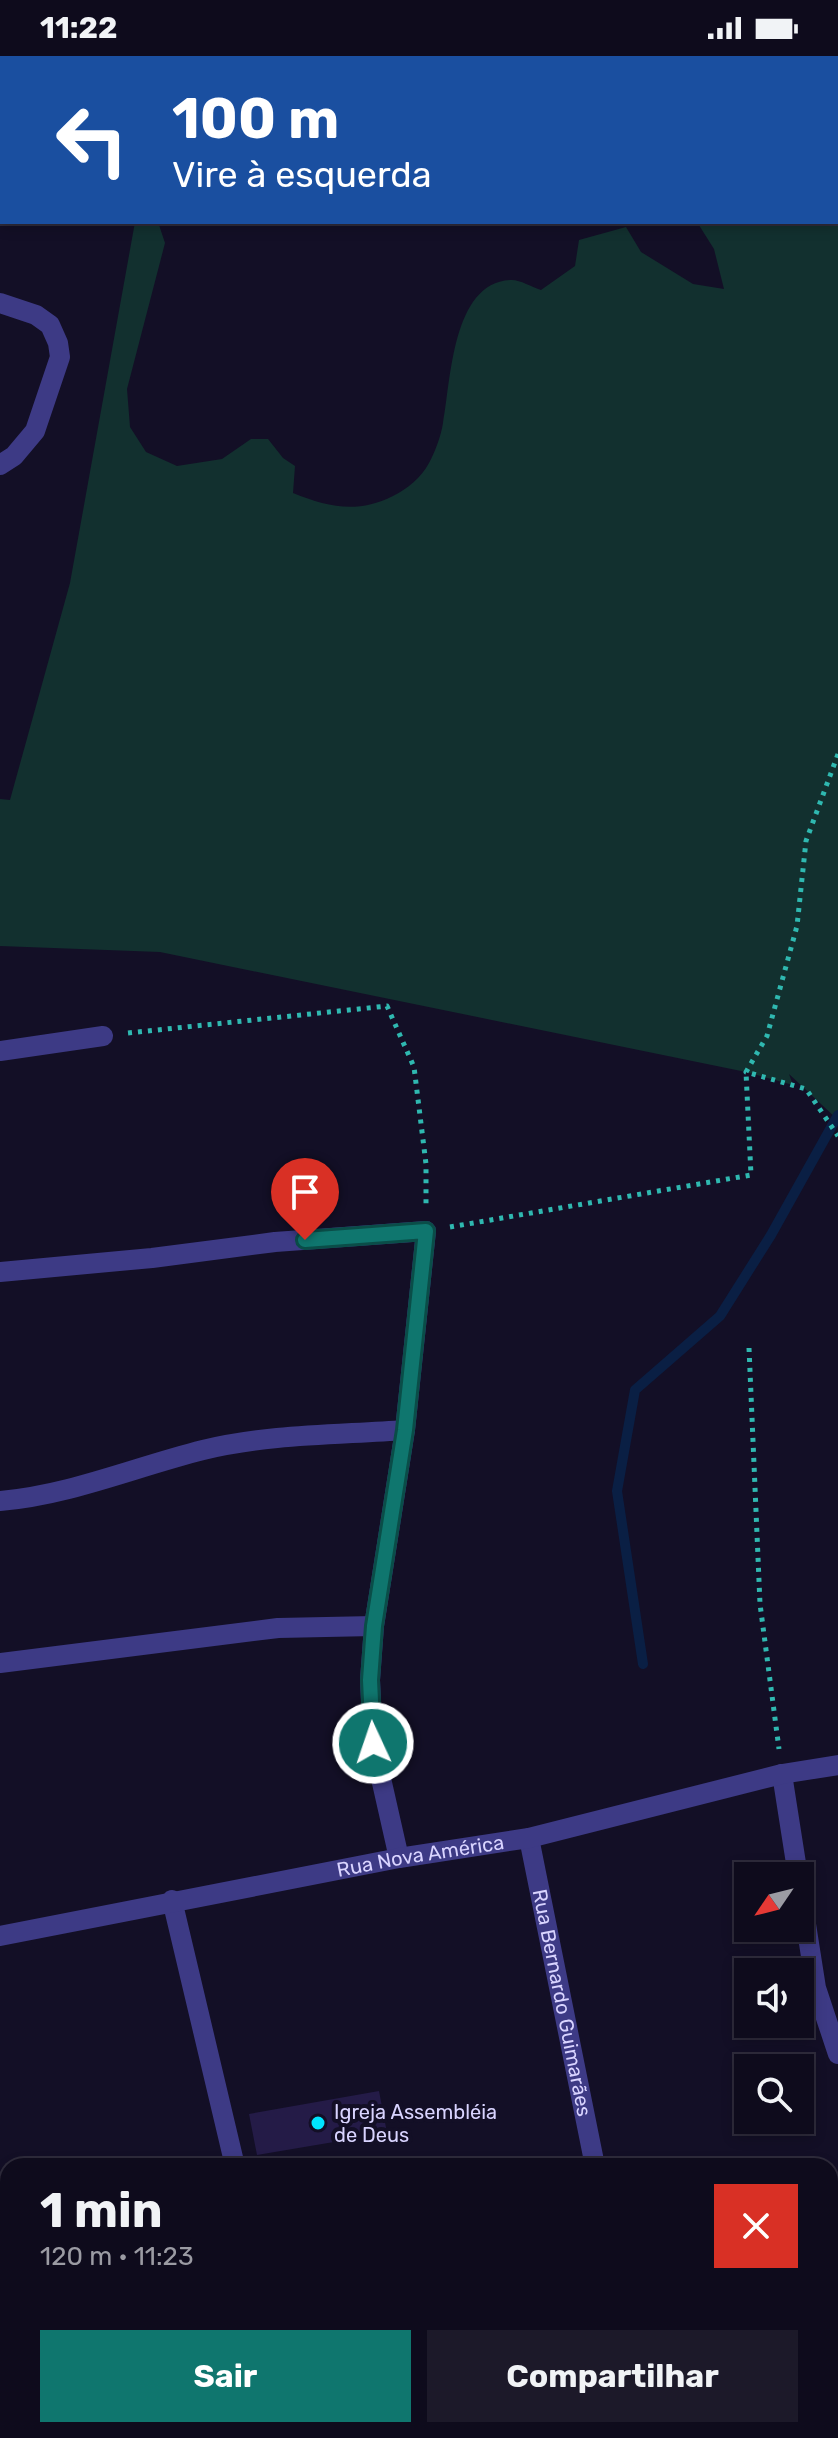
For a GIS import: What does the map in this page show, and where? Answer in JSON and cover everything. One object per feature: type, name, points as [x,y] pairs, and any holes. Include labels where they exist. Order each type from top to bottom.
[{"type":"street","points":[[0,303],[36,315],[50,325],[60,357],[35,431],[14,456],[0,465]]},
{"type":"street","points":[[0,1051],[103,1036]]},
{"type":"street","points":[[0,1272],[152,1258],[275,1242],[426,1231],[405,1430],[374,1626],[370,1680],[373,1743],[399,1858]]},
{"type":"street","points":[[0,1501],[32,1498],[246,1441],[405,1430]]},
{"type":"street","points":[[0,1663],[278,1628],[374,1626]]},
{"type":"street","name":"Rua Nova América","points":[[0,1936],[172,1900],[399,1858],[529,1838],[782,1774],[838,1765]]},
{"type":"street","points":[[782,1774],[796,1862]]},
{"type":"street","name":"Rua Bernardo Guimarães","points":[[529,1838],[593,2158]]},
{"type":"street","points":[[172,1900],[233,2158]]},
{"type":"street","points":[[809,1942],[816,1988],[838,2054]]},
{"type":"path","points":[[103,1036],[387,1006],[414,1067],[426,1164],[426,1231],[751,1175],[746,1072],[767,1036],[797,926],[806,841],[838,754]]},
{"type":"path","points":[[746,1072],[806,1089],[838,1136]]},
{"type":"path","points":[[749,1348],[760,1604],[782,1774]]},
{"type":"green space","points":[[135,224],[159,224],[165,243],[127,389],[130,427],[146,452],[177,466],[222,459],[251,439],[268,439],[283,458],[295,466],[293,493],[331,505],[355,507],[380,502],[398,493],[426,468],[441,433],[458,336],[477,297],[492,285],[515,280],[541,290],[575,266],[579,240],[626,227],[641,252],[693,284],[724,289],[714,249],[698,224],[838,224],[838,1120],[789,1074],[793,1085],[746,1072],[160,952],[0,946],[0,799],[10,800],[70,583]]},
{"type":"building","name":"Igreja Assembléia de Deus","points":[[379,2091],[387,2133],[257,2155],[249,2114]]},
{"type":"waterway","points":[[643,1664],[617,1491],[635,1390],[720,1316],[771,1235],[838,1115]]},
{"type":"place","name":"Igreja Assembléia de Deus","points":[[318,2123]]},
{"type":"route","points":[[305,1240],[426,1231],[405,1430],[374,1626],[370,1680],[373,1743]]}]
